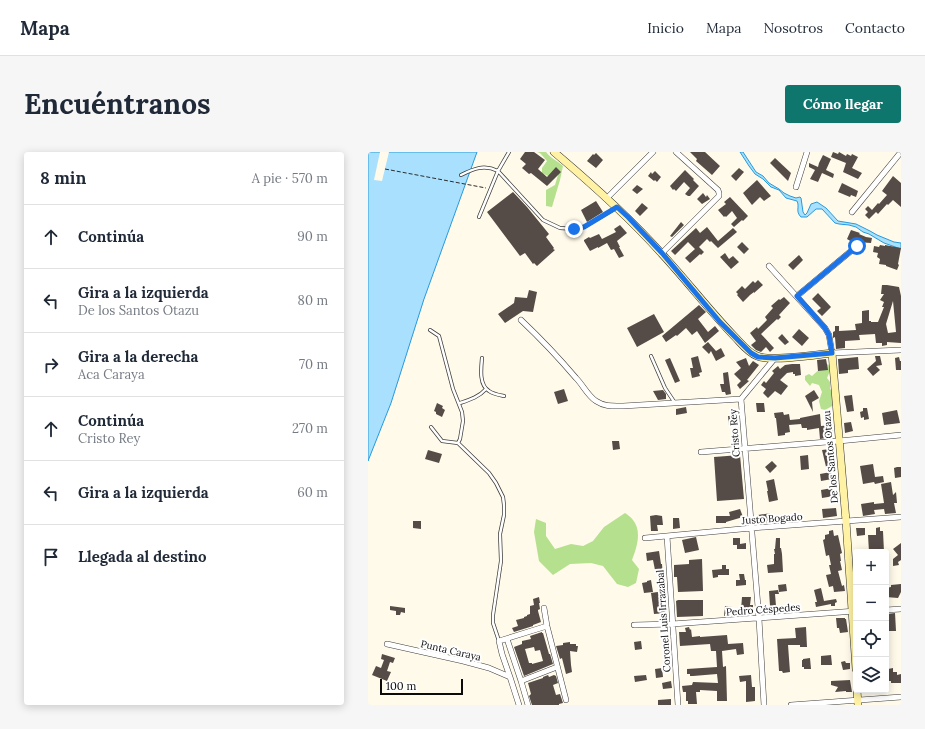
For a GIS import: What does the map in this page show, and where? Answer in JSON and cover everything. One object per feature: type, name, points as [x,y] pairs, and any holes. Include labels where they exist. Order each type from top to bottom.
[{"type":"street","points":[[554,152],[628,217],[662,253],[720,322],[751,353],[758,357],[775,358],[832,353],[901,350]]},
{"type":"street","points":[[607,198],[653,152]]},
{"type":"street","points":[[662,253],[719,196],[718,190],[676,152]]},
{"type":"street","points":[[796,187],[806,152]]},
{"type":"street","points":[[852,212],[901,152]]},
{"type":"street","points":[[797,296],[857,246]]},
{"type":"street","name":"De los Santos Otazu","points":[[769,266],[825,328],[829,335],[832,353],[853,600]]},
{"type":"street","points":[[521,320],[578,379],[592,398],[607,406],[741,399]]},
{"type":"street","name":"Cristo Rey","points":[[764,705],[759,619],[741,399],[775,358]]},
{"type":"street","points":[[701,452],[901,435]]},
{"type":"street","name":"Justo Bogado","points":[[645,538],[752,528],[901,517]]},
{"type":"street","name":"Coronel Luis Irrazabal","points":[[667,536],[678,705]]},
{"type":"street","points":[[544,608],[547,626],[566,700]]},
{"type":"street","points":[[889,610],[901,609]]},
{"type":"street","name":"Pedro Céspedes","points":[[634,625],[759,619],[853,611]]},
{"type":"street","name":"De los Santos Otazu","points":[[854,621],[856,657]]},
{"type":"street","points":[[519,705],[499,641],[547,626]]},
{"type":"street","points":[[507,639],[528,705]]},
{"type":"street","name":"Punta Caraya","points":[[387,644],[463,661],[489,668],[510,677]]},
{"type":"street","points":[[521,681],[557,667]]},
{"type":"street","points":[[791,705],[858,703],[901,697]]},
{"type":"lane","points":[[479,217],[498,171],[509,152]]},
{"type":"lane","points":[[461,175],[478,168],[486,167],[498,171],[543,220],[560,228],[574,229],[584,227],[617,207]]},
{"type":"lane","points":[[430,330],[439,336],[451,382],[460,403],[463,421],[458,443]]},
{"type":"lane","points":[[651,356],[665,388],[675,403]]},
{"type":"lane","points":[[482,358],[483,384],[490,392],[504,396]]},
{"type":"lane","points":[[460,403],[482,394],[486,389]]},
{"type":"lane","points":[[431,427],[442,441],[458,443],[489,473],[503,497],[504,515],[500,534],[502,561],[493,615],[493,623],[499,641]]},
{"type":"path","points":[[385,169],[486,188]]},
{"type":"green space","points":[[537,152],[546,152],[563,166],[552,207],[546,206],[546,190],[555,185],[558,175],[548,176],[542,173],[542,168],[547,161],[540,153]]},
{"type":"green space","points":[[822,362],[832,366],[827,378],[830,382],[830,389],[834,391],[832,396],[836,401],[834,405],[825,410],[821,409],[819,401],[822,392],[819,385],[812,383],[810,386],[805,380],[805,376],[809,374],[812,376],[822,367]]},
{"type":"green space","points":[[625,513],[636,524],[638,534],[637,545],[632,560],[639,569],[636,583],[628,587],[617,584],[603,566],[591,563],[570,564],[553,575],[539,561],[534,532],[536,519],[546,523],[546,536],[555,549],[571,544],[583,546],[593,541],[604,527]]},
{"type":"water","points":[[368,152],[477,152],[424,299],[391,403],[368,461]]},
{"type":"water","points":[[740,152],[743,152],[756,172],[763,176],[769,183],[790,196],[796,198],[800,197],[805,215],[811,204],[817,202],[826,208],[838,221],[856,224],[877,235],[894,242],[901,243],[901,249],[884,243],[856,227],[835,223],[822,209],[816,209],[807,217],[801,217],[798,213],[797,201],[786,198],[779,190],[771,187],[755,174]]},
{"type":"pier","points":[[380,152],[389,152],[382,181],[374,180]]},
{"type":"building","points":[[525,152],[534,152],[545,160],[538,169],[547,177],[556,167],[561,172],[547,186],[531,173],[529,174],[522,168],[526,164],[520,159]]},
{"type":"building","points":[[690,152],[705,152],[720,166],[712,175],[696,161],[697,159]]},
{"type":"building","points":[[833,152],[838,154],[839,152],[846,156],[847,154],[851,156],[852,154],[858,157],[852,168],[862,173],[858,179],[843,172],[846,163],[831,157]]},
{"type":"building","points":[[596,153],[603,160],[596,168],[587,161],[593,154],[594,155]]},
{"type":"building","points":[[823,155],[831,159],[826,170],[834,174],[833,178],[822,173],[818,182],[810,179],[815,170],[809,167],[809,163],[818,167]]},
{"type":"building","points":[[775,158],[791,173],[788,181],[770,163]]},
{"type":"building","points":[[739,168],[744,172],[736,181],[731,176]]},
{"type":"building","points":[[685,170],[699,186],[690,196],[685,194],[690,188],[684,182],[676,191],[670,186]]},
{"type":"building","points":[[655,171],[661,177],[657,182],[648,176],[651,172],[652,174]]},
{"type":"building","points":[[893,176],[901,183],[901,207],[893,200],[878,214],[876,212],[869,219],[865,215],[868,212],[865,209],[868,206],[872,210],[887,195],[882,191]]},
{"type":"building","points":[[757,180],[771,196],[764,201],[760,197],[752,205],[743,193]]},
{"type":"building","points":[[842,183],[858,191],[856,197],[851,195],[850,197],[838,192]]},
{"type":"building","points":[[637,185],[643,189],[637,194],[632,190]]},
{"type":"building","points":[[513,192],[549,234],[546,237],[555,250],[537,266],[534,263],[533,264],[525,253],[520,256],[487,212]]},
{"type":"building","points":[[703,193],[710,199],[702,204],[697,199]]},
{"type":"building","points":[[730,197],[748,216],[734,227],[731,224],[737,218],[732,211],[724,217],[718,210],[726,204],[724,202]]},
{"type":"building","points":[[596,201],[603,212],[587,222],[581,210]]},
{"type":"building","points":[[642,203],[648,208],[640,216],[635,211]]},
{"type":"building","points":[[681,222],[684,225],[672,237],[670,236]]},
{"type":"building","points":[[620,225],[627,233],[617,241],[624,256],[619,258],[614,249],[611,250],[607,243],[590,251],[584,240],[599,234],[602,239],[616,232],[614,229]]},
{"type":"building","points":[[707,227],[718,241],[733,228],[737,232],[718,248],[707,239],[699,247],[704,252],[690,263],[685,258],[695,249],[688,242],[675,255],[671,251],[696,228],[700,233]]},
{"type":"building","points":[[851,230],[866,237],[872,238],[871,243],[852,242],[847,239]]},
{"type":"building","points":[[742,242],[749,249],[744,254],[737,247]]},
{"type":"building","points":[[880,245],[901,248],[897,270],[886,265],[879,264],[880,259],[877,257],[878,253],[873,252],[874,246],[879,247]]},
{"type":"building","points":[[725,253],[729,259],[733,256],[739,262],[731,269],[720,257]]},
{"type":"building","points":[[799,255],[803,260],[793,270],[788,265]]},
{"type":"building","points":[[758,280],[763,285],[743,302],[736,292],[742,286],[745,289],[753,281],[755,283]]},
{"type":"building","points":[[882,285],[899,287],[901,296],[901,343],[887,342],[887,345],[882,346],[882,343],[876,343],[875,334],[859,335],[860,340],[845,341],[845,348],[836,349],[835,337],[833,338],[835,326],[839,326],[839,331],[856,330],[855,324],[862,323],[862,311],[869,310],[869,321],[878,322],[884,307],[882,307],[884,302],[880,300],[884,294],[881,294]],"holes":[[[893,301],[896,332],[888,333],[886,324]]]},
{"type":"building","points":[[529,290],[537,292],[533,312],[523,311],[505,323],[498,314],[514,303],[515,297],[527,298]]},
{"type":"building","points":[[818,293],[831,307],[822,316],[817,311],[821,308],[812,299]]},
{"type":"building","points":[[784,297],[790,303],[779,315],[781,317],[761,334],[774,348],[770,352],[766,347],[761,352],[756,350],[751,345],[756,341],[750,333],[757,327],[758,329],[767,320],[765,317],[773,308],[771,306],[779,299],[780,300]]},
{"type":"building","points":[[699,305],[706,312],[698,319],[708,332],[715,326],[719,331],[705,343],[697,331],[692,335],[686,328],[677,336],[676,335],[666,342],[662,336]]},
{"type":"building","points":[[654,314],[664,332],[637,347],[627,328]]},
{"type":"building","points":[[799,329],[809,338],[802,346],[792,337]]},
{"type":"building","points":[[782,334],[789,342],[785,345],[778,338]]},
{"type":"building","points":[[708,342],[716,351],[721,348],[725,356],[716,361],[711,351],[709,354],[702,347]]},
{"type":"building","points":[[698,356],[702,372],[699,373],[700,376],[692,378],[690,368],[693,368],[691,358]]},
{"type":"building","points":[[875,356],[880,356],[882,365],[876,366],[880,370],[873,376],[867,369],[876,361]]},
{"type":"building","points":[[858,357],[859,369],[848,370],[848,373],[839,374],[838,359]]},
{"type":"building","points":[[899,357],[901,361],[901,370],[896,370],[895,358]]},
{"type":"building","points":[[670,358],[680,381],[675,383],[665,360]]},
{"type":"building","points":[[746,358],[749,366],[753,361],[759,365],[747,380],[749,381],[740,389],[737,385],[741,381],[734,374],[741,368],[736,362]]},
{"type":"building","points":[[826,359],[828,370],[818,371],[817,360]]},
{"type":"building","points":[[800,364],[801,375],[795,376],[793,372],[787,373],[780,380],[788,386],[781,395],[775,391],[768,398],[763,393],[766,389],[761,385],[764,381],[766,383],[774,373],[772,371],[778,366],[780,369],[785,365]]},
{"type":"building","points":[[728,372],[731,394],[726,395],[725,392],[722,392],[720,384],[724,384],[723,373]]},
{"type":"building","points":[[564,389],[568,401],[558,404],[554,392]]},
{"type":"building","points":[[663,390],[666,394],[666,399],[658,400],[653,391]]},
{"type":"building","points":[[814,390],[819,398],[812,402],[813,412],[805,396]]},
{"type":"building","points":[[852,395],[854,411],[847,412],[844,396]]},
{"type":"building","points":[[437,403],[443,406],[442,408],[445,410],[442,417],[434,411]]},
{"type":"building","points":[[756,403],[764,403],[765,412],[757,412]]},
{"type":"building","points":[[686,407],[687,413],[676,415],[676,409]]},
{"type":"building","points":[[863,408],[867,408],[869,419],[864,420],[864,417],[861,418],[860,412],[863,411]]},
{"type":"building","points":[[897,410],[900,423],[884,425],[882,413]]},
{"type":"building","points":[[783,412],[784,415],[789,414],[790,420],[820,414],[821,426],[832,425],[833,437],[820,439],[819,428],[807,430],[807,428],[802,428],[801,424],[789,425],[790,432],[785,433],[785,435],[778,436],[774,413]]},
{"type":"building","points":[[728,416],[736,416],[737,425],[729,426]]},
{"type":"building","points":[[851,422],[853,431],[845,433],[844,423]]},
{"type":"building","points":[[612,441],[619,441],[620,449],[613,450]]},
{"type":"building","points":[[830,449],[835,469],[827,471],[822,450]]},
{"type":"building","points":[[428,450],[442,454],[439,463],[425,459]]},
{"type":"building","points":[[740,455],[744,499],[717,501],[714,457]]},
{"type":"building","points":[[808,455],[809,469],[801,470],[800,456]]},
{"type":"building","points":[[772,461],[777,466],[770,473],[765,467]]},
{"type":"building","points":[[873,464],[875,477],[883,476],[884,482],[863,484],[860,466]]},
{"type":"building","points":[[901,467],[901,477],[895,478],[894,468]]},
{"type":"building","points":[[831,472],[832,479],[821,481],[820,474]]},
{"type":"building","points":[[774,479],[778,500],[769,502],[766,481]]},
{"type":"building","points":[[891,482],[893,495],[896,492],[897,503],[894,503],[896,513],[885,514],[884,509],[874,510],[875,514],[863,516],[861,504],[874,502],[874,504],[884,503],[881,484]]},
{"type":"building","points":[[832,488],[834,496],[822,498],[821,490]]},
{"type":"building","points":[[836,508],[837,516],[823,518],[822,509]]},
{"type":"building","points":[[740,509],[743,517],[726,523],[716,523],[716,516],[730,516],[729,512]]},
{"type":"building","points":[[771,513],[772,522],[759,523],[758,515]]},
{"type":"building","points":[[650,516],[662,516],[663,525],[657,525],[658,531],[651,531]]},
{"type":"building","points":[[673,518],[679,518],[680,528],[673,529]]},
{"type":"building","points":[[413,521],[421,521],[421,529],[413,528]]},
{"type":"building","points":[[880,527],[880,531],[883,531],[884,549],[869,549],[868,535],[876,535],[876,528]]},
{"type":"building","points":[[856,528],[865,528],[865,535],[857,536]]},
{"type":"building","points":[[833,530],[834,536],[838,535],[842,553],[840,554],[840,561],[842,570],[838,571],[845,591],[834,592],[833,586],[829,587],[826,575],[831,574],[829,565],[831,565],[829,555],[826,556],[823,540],[825,539],[825,535],[829,534],[829,531]]},
{"type":"building","points":[[696,537],[699,550],[685,553],[682,540]]},
{"type":"building","points":[[733,538],[740,538],[740,544],[746,543],[746,549],[737,549],[737,545],[733,545]]},
{"type":"building","points":[[776,538],[780,538],[783,572],[768,573],[767,565],[774,564]]},
{"type":"building","points":[[901,543],[901,560],[898,562],[899,565],[893,566],[893,559],[898,555],[893,549]]},
{"type":"building","points":[[659,551],[663,578],[659,578],[658,570],[655,570],[653,560],[647,561],[646,553]]},
{"type":"building","points":[[702,559],[703,591],[678,592],[677,577],[674,577],[674,565],[689,564],[689,560]]},
{"type":"building","points":[[722,565],[726,565],[726,569],[729,569],[729,575],[718,575],[718,577],[713,578],[712,570],[722,569]]},
{"type":"building","points":[[739,574],[744,574],[746,585],[736,586],[736,580],[740,580]]},
{"type":"building","points":[[651,580],[653,592],[644,593],[642,583]]},
{"type":"building","points":[[786,584],[787,591],[779,592],[778,585]]},
{"type":"building","points":[[901,584],[901,592],[898,598],[889,597],[889,587],[891,587],[891,585]]},
{"type":"building","points":[[821,588],[824,601],[836,599],[837,602],[835,603],[835,606],[831,606],[831,604],[816,607],[815,602],[817,602],[814,590]]},
{"type":"building","points":[[778,590],[779,594],[775,594],[776,606],[770,606],[769,591]]},
{"type":"building","points":[[664,591],[666,613],[654,614],[651,593]]},
{"type":"building","points":[[539,597],[540,609],[538,611],[541,622],[514,632],[512,628],[518,626],[516,620],[524,618],[530,614],[530,606],[534,605],[533,599]]},
{"type":"building","points":[[742,597],[751,597],[750,605],[753,605],[753,611],[741,610]]},
{"type":"building","points":[[703,600],[703,616],[677,617],[676,601]]},
{"type":"building","points":[[390,606],[405,608],[405,613],[401,612],[400,615],[396,615],[396,611],[390,610]]},
{"type":"building","points":[[725,606],[732,607],[731,616],[724,616]]},
{"type":"building","points":[[895,613],[896,631],[889,631],[889,614]]},
{"type":"building","points":[[836,618],[846,619],[848,632],[840,633],[839,628],[837,628]]},
{"type":"building","points":[[689,627],[690,630],[691,629],[692,637],[727,635],[728,644],[743,643],[744,654],[737,655],[736,649],[722,651],[723,667],[726,666],[727,701],[717,701],[717,691],[700,690],[700,692],[696,692],[697,704],[688,704],[688,701],[686,701],[686,692],[683,692],[682,686],[692,685],[693,682],[718,683],[717,674],[690,676],[690,674],[687,674],[687,669],[717,667],[716,651],[711,651],[710,644],[680,646],[679,632],[686,632],[685,628]]},
{"type":"building","points":[[806,627],[807,647],[800,647],[800,645],[788,645],[790,672],[783,673],[782,671],[779,671],[777,639],[796,638],[795,628]]},
{"type":"building","points":[[543,633],[553,664],[524,676],[514,647],[522,644],[522,641],[531,639],[530,636]],"holes":[[[534,647],[535,651],[540,650],[543,661],[532,664],[529,663],[525,649]]]},
{"type":"building","points":[[641,641],[642,649],[635,650],[634,642]]},
{"type":"building","points":[[570,642],[570,644],[576,644],[576,646],[578,646],[577,652],[570,651],[572,672],[566,674],[562,658],[560,659],[556,646]]},
{"type":"building","points":[[382,654],[395,658],[393,663],[390,662],[387,671],[391,672],[387,681],[372,675],[376,666],[381,668],[384,660],[381,659]]},
{"type":"building","points":[[831,655],[832,665],[821,665],[821,656]]},
{"type":"building","points":[[810,658],[811,669],[804,669],[804,667],[802,667],[802,660]]},
{"type":"building","points":[[845,661],[846,663],[850,663],[850,669],[843,670],[841,662]]},
{"type":"building","points":[[662,668],[663,677],[656,678],[655,669]]},
{"type":"building","points":[[893,668],[893,672],[897,672],[897,675],[901,674],[901,683],[891,683],[891,681],[889,681],[889,669]]},
{"type":"building","points":[[548,675],[549,677],[554,675],[556,676],[558,683],[553,685],[556,695],[560,694],[563,703],[559,705],[532,705],[529,696],[531,694],[528,683]]},
{"type":"building","points":[[646,675],[647,680],[635,682],[634,676]]},
{"type":"building","points":[[751,675],[752,687],[755,687],[755,701],[746,702],[746,681],[740,682],[739,676]]},
{"type":"building","points":[[850,680],[852,692],[835,692],[838,687],[831,685],[831,681]]},
{"type":"building","points":[[671,681],[672,688],[663,689],[662,683]]},
{"type":"building","points":[[671,699],[671,705],[658,705],[658,700]]},
{"type":"route","points":[[574,229],[584,227],[617,207],[662,253],[720,322],[751,353],[758,357],[775,358],[832,353],[829,335],[825,328],[797,296],[857,246]]}]
